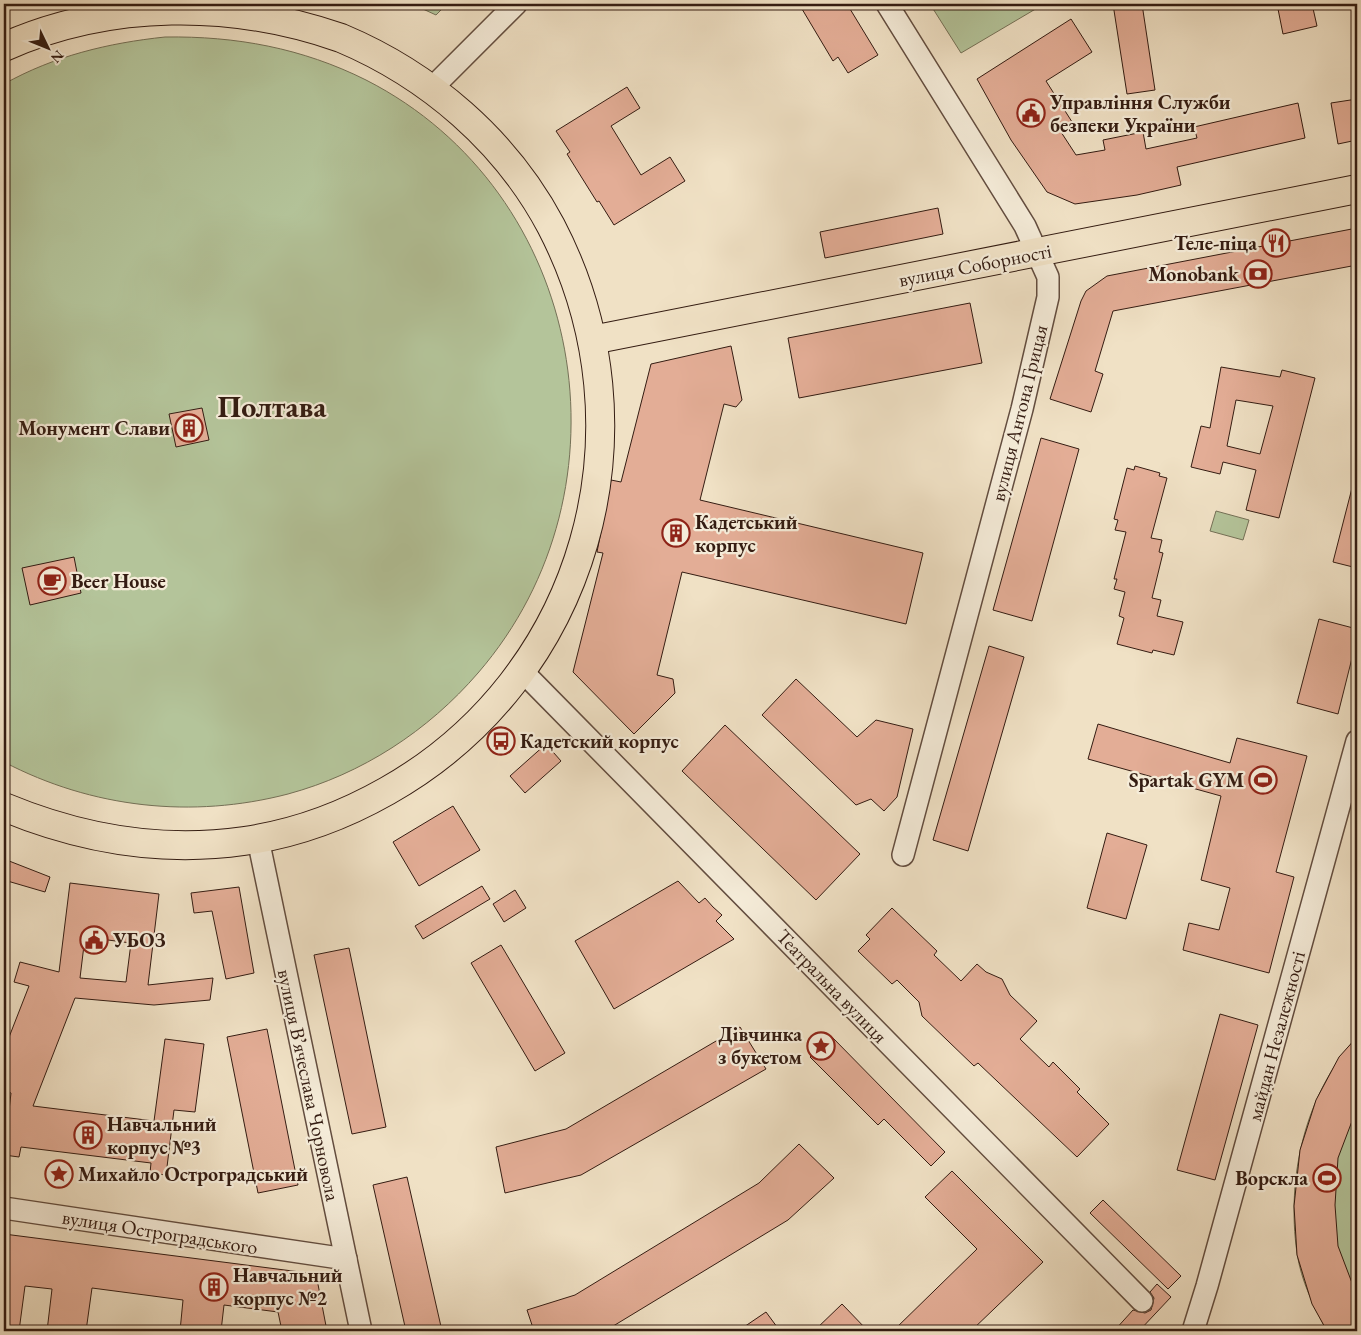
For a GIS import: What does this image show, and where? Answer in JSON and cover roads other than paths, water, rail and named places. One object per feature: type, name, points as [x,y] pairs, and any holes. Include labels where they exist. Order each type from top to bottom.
[{"type":"main road","points":[[4,47],[62,24],[107,9],[175,7],[236,9],[267,15],[328,32],[388,60],[431,88],[486,137],[532,194],[560,243],[570,268],[592,340],[599,383],[601,417],[600,452],[591,518],[569,585],[554,618],[522,671],[508,690],[460,740],[406,780],[369,801],[333,817],[258,839],[200,846],[120,842],[60,828],[4,807]]},
{"type":"main road","name":"вулиця Соборності","points":[[592,340],[1357,189]]},
{"type":"street","points":[[431,88],[516,4]]},
{"type":"street","name":"вулиця Антона Грицая","points":[[887,4],[1025,226],[1048,277],[1048,297],[1022,409],[903,855]]},
{"type":"street","name":"Театральна вулиця","points":[[522,671],[1142,1301]]},
{"type":"street","name":"майдан Незалежності","points":[[1193,1331],[1210,1277],[1357,741]]},
{"type":"street","name":"вулиця Вʼячеслава Чорновола","points":[[258,839],[360,1331]]},
{"type":"street","name":"вулиця Остроградського","points":[[4,1208],[346,1259]]},
{"type":"place","name":"Управління Служби безпеки України","points":[[1031,113]]},
{"type":"place","name":"Теле-піца","points":[[1276,243]]},
{"type":"place","name":"Monobank","points":[[1258,274]]},
{"type":"place","name":"Монумент Слави","points":[[189,428]]},
{"type":"place","name":"Кадетський корпус","points":[[676,533]]},
{"type":"place","name":"Beer House","points":[[52,581]]},
{"type":"place","name":"Кадетский корпус","points":[[501,741]]},
{"type":"place","name":"Spartak GYM","points":[[1263,780]]},
{"type":"place","name":"УБОЗ","points":[[94,940]]},
{"type":"place","name":"Дівчинка з букетом","points":[[821,1046]]},
{"type":"place","name":"Навчальний корпус №3","points":[[88,1135]]},
{"type":"place","name":"Михайло Остроградський","points":[[59,1174]]},
{"type":"place","name":"Ворскла","points":[[1327,1178]]},
{"type":"place","name":"Навчальний корпус №2","points":[[214,1287]]},
{"type":"district","name":"Полтава","points":[[272,407]]}]
